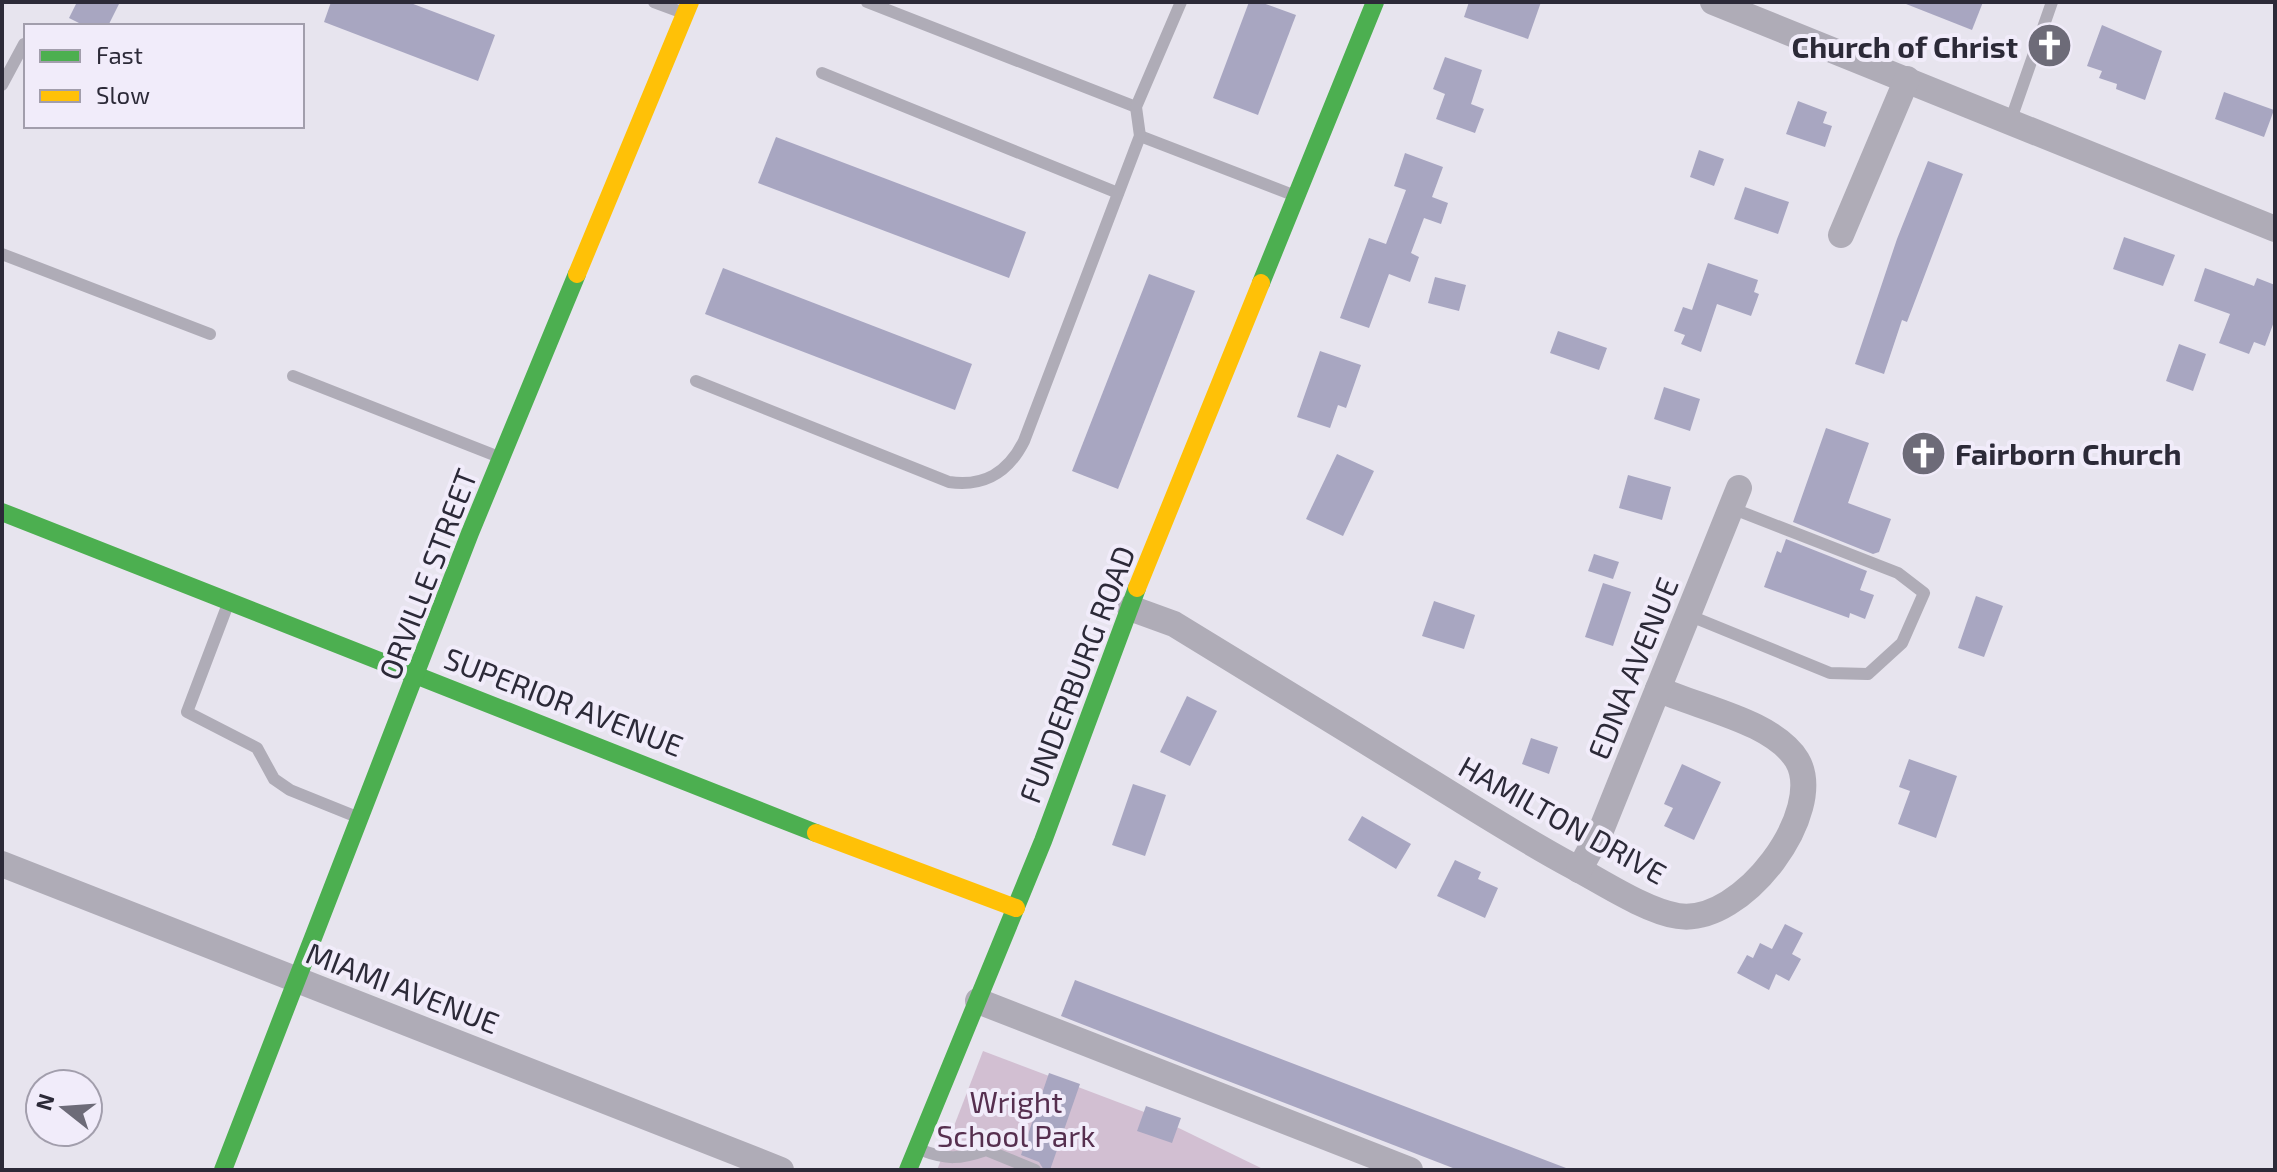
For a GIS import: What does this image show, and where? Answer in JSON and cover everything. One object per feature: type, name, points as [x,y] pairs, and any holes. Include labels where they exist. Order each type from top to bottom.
[{"type":"street","points":[[1713,2],[2275,229]]},
{"type":"street","name":"FUNDERBURG ROAD","points":[[908,1170],[1016,908],[1130,608],[1369,7]]},
{"type":"street","name":"ORVILLE STREET","points":[[223,1170],[502,458],[688,8]]},
{"type":"street","points":[[1841,235],[1907,79]]},
{"type":"street","name":"EDNA AVENUE","points":[[1579,870],[1602,828],[1735,498]]},
{"type":"street","name":"SUPERIOR AVENUE","points":[[2,512],[887,861],[1016,908]]},
{"type":"street","name":"HAMILTON DRIVE","points":[[1130,608],[1174,624],[1524,840],[1579,870],[1675,915],[1696,917],[1715,913],[1757,882],[1779,852],[1795,818],[1802,776],[1798,761],[1785,745],[1755,726],[1658,689]]},
{"type":"street","name":"MIAMI AVENUE","points":[[2,864],[781,1170]]},
{"type":"street","points":[[978,1001],[1410,1170]]},
{"type":"lane","points":[[654,2],[688,8]]},
{"type":"lane","points":[[867,2],[1136,107]]},
{"type":"lane","points":[[696,381],[949,482],[983,481],[999,474],[1016,457],[1024,441],[1140,136],[1136,107],[1181,2]]},
{"type":"lane","points":[[2010,122],[2052,2]]},
{"type":"lane","points":[[2,85],[24,44]]},
{"type":"lane","points":[[822,73],[1118,193]]},
{"type":"lane","points":[[1140,136],[1296,197]]},
{"type":"lane","points":[[2,254],[210,334]]},
{"type":"lane","points":[[293,376],[502,458]]},
{"type":"lane","points":[[1688,615],[1830,673],[1868,674],[1902,643],[1924,593],[1898,573],[1735,498]]},
{"type":"lane","points":[[229,601],[187,712],[257,748],[274,779],[290,790],[361,818]]},
{"type":"lane","points":[[917,1148],[945,1159],[958,1159],[986,1150],[1035,1170]]},
{"type":"green space","name":"Wright School Park","points":[[983,1051],[1152,1115],[1265,1170],[937,1170]]},
{"type":"building","points":[[77,2],[120,2],[109,24],[81,24],[69,18]]},
{"type":"building","points":[[331,2],[408,2],[495,35],[478,81],[324,22]]},
{"type":"building","points":[[1249,2],[1260,2],[1296,15],[1258,115],[1213,98]]},
{"type":"building","points":[[1469,2],[1541,2],[1528,39],[1464,17]]},
{"type":"building","points":[[1901,2],[1983,2],[1972,30]]},
{"type":"building","points":[[2102,25],[2162,51],[2145,100],[2116,89],[2117,84],[2099,78],[2102,71],[2087,66]]},
{"type":"building","points":[[1445,57],[1482,70],[1471,104],[1484,109],[1475,133],[1436,119],[1445,94],[1433,89]]},
{"type":"building","points":[[2224,92],[2274,110],[2264,137],[2215,119]]},
{"type":"building","points":[[1798,101],[1827,112],[1823,123],[1832,126],[1825,147],[1786,134]]},
{"type":"building","points":[[776,137],[1026,232],[1009,278],[758,183]]},
{"type":"building","points":[[1699,150],[1724,159],[1714,186],[1690,177]]},
{"type":"building","points":[[1405,153],[1443,167],[1432,197],[1448,203],[1441,224],[1424,218],[1411,253],[1419,257],[1410,282],[1389,274],[1369,328],[1340,318],[1369,238],[1386,244],[1406,190],[1394,186]]},
{"type":"building","points":[[1928,161],[1963,174],[1907,322],[1902,320],[1884,374],[1855,364],[1897,239]]},
{"type":"building","points":[[1745,187],[1789,202],[1778,234],[1734,219]]},
{"type":"building","points":[[2124,237],[2175,255],[2163,286],[2113,269]]},
{"type":"building","points":[[1708,263],[1758,280],[1754,292],[1759,294],[1751,316],[1717,304],[1701,352],[1681,344],[1685,335],[1674,331],[1683,307],[1692,310]]},
{"type":"building","points":[[723,268],[972,364],[955,410],[705,314]]},
{"type":"building","points":[[2205,268],[2254,286],[2257,278],[2275,285],[2275,319],[2265,346],[2254,342],[2249,354],[2219,343],[2230,314],[2194,301]]},
{"type":"building","points":[[1149,274],[1195,291],[1118,489],[1072,471]]},
{"type":"building","points":[[1435,277],[1466,285],[1459,311],[1428,303]]},
{"type":"building","points":[[1558,331],[1607,348],[1599,370],[1550,353]]},
{"type":"building","points":[[2179,344],[2206,354],[2193,391],[2166,381]]},
{"type":"building","points":[[1320,351],[1361,365],[1346,408],[1338,405],[1330,428],[1297,417]]},
{"type":"building","points":[[1664,387],[1700,399],[1690,431],[1654,419]]},
{"type":"building","points":[[1826,428],[1869,443],[1848,503],[1891,519],[1879,552],[1873,554],[1793,522]]},
{"type":"building","points":[[1337,454],[1374,471],[1343,536],[1306,519]]},
{"type":"building","points":[[1628,475],[1671,487],[1662,520],[1619,508]]},
{"type":"building","points":[[1786,539],[1867,571],[1860,590],[1874,595],[1865,619],[1850,613],[1849,618],[1764,587],[1777,551],[1781,553]]},
{"type":"building","points":[[1594,554],[1619,562],[1613,579],[1588,571]]},
{"type":"building","points":[[1603,583],[1631,592],[1613,646],[1585,637]]},
{"type":"building","points":[[1976,596],[2003,606],[1984,657],[1958,648]]},
{"type":"building","points":[[1434,601],[1475,615],[1464,649],[1422,636]]},
{"type":"building","points":[[1187,696],[1217,711],[1190,766],[1160,752]]},
{"type":"building","points":[[1531,738],[1558,747],[1549,774],[1522,764]]},
{"type":"building","points":[[1909,759],[1957,776],[1936,838],[1898,824],[1910,791],[1899,787]]},
{"type":"building","points":[[1682,764],[1721,782],[1694,840],[1664,826],[1673,808],[1664,804]]},
{"type":"building","points":[[1133,784],[1166,795],[1145,856],[1112,845]]},
{"type":"building","points":[[1362,816],[1411,844],[1396,869],[1348,840]]},
{"type":"building","points":[[1455,860],[1481,872],[1478,879],[1498,888],[1485,918],[1437,896]]},
{"type":"building","points":[[1785,924],[1803,933],[1792,954],[1801,959],[1789,981],[1776,974],[1769,990],[1737,973],[1747,955],[1753,958],[1760,943],[1772,949]]},
{"type":"building","points":[[1075,980],[1566,1170],[1458,1170],[1189,1066],[1061,1016]]},
{"type":"building","points":[[1049,1073],[1080,1084],[1050,1170],[1044,1170],[1039,1162],[1021,1155]]},
{"type":"building","points":[[1146,1106],[1181,1118],[1172,1143],[1137,1131]]},
{"type":"traffic: fast","points":[[1261,283],[1375,2]]},
{"type":"traffic: fast","points":[[223,1170],[470,533],[577,274]]},
{"type":"traffic: fast","points":[[2,512],[816,833]]},
{"type":"traffic: fast","points":[[908,1170],[1043,841],[1137,588]]},
{"type":"traffic: slow","points":[[577,274],[690,2]]},
{"type":"traffic: slow","points":[[1137,588],[1261,283]]},
{"type":"traffic: slow","points":[[816,833],[1016,908]]},
{"type":"place","name":"Church of Christ","points":[[2049,46]]},
{"type":"place","name":"Fairborn Church","points":[[1924,453]]}]
